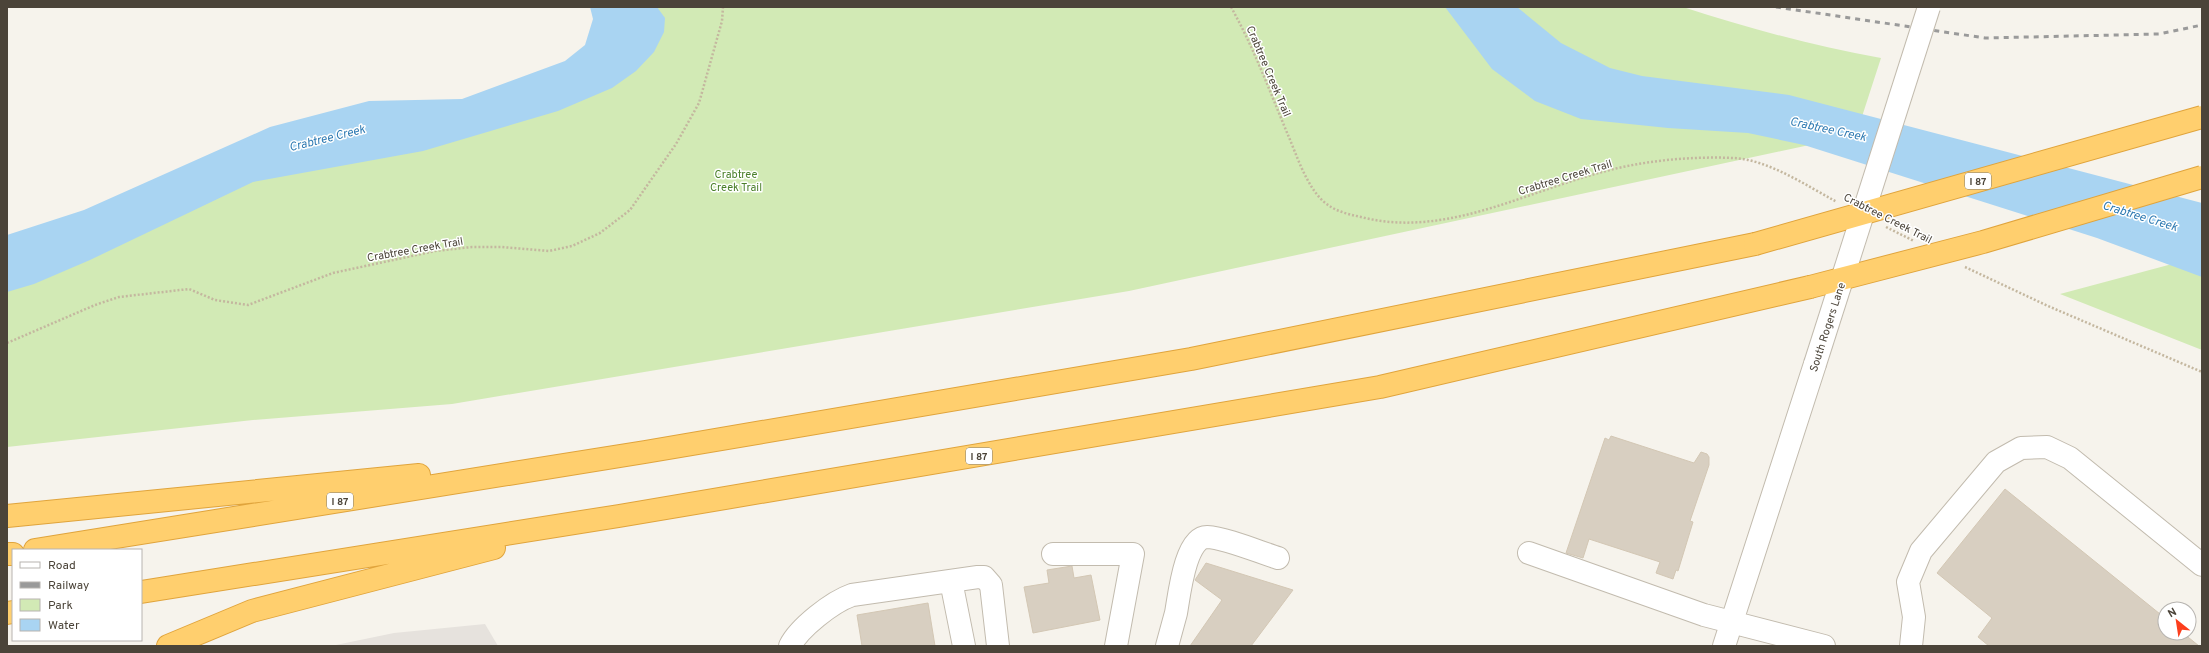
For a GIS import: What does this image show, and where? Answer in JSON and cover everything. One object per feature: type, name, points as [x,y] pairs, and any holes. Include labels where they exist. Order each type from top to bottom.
[{"type":"highway","name":"I 87","points":[[41,549],[645,452],[1191,359],[1755,244],[2202,117]]},
{"type":"highway","name":"I 87","points":[[142,592],[618,516],[1380,387],[1810,287],[1983,242],[2202,178]]},
{"type":"highway","points":[[7,516],[645,452]]},
{"type":"highway","points":[[168,646],[252,611],[618,516]]},
{"type":"street","name":"South Rogers Lane","points":[[1724,646],[1929,7]]},
{"type":"street","points":[[1911,646],[1914,617],[1908,582],[1921,550],[1996,462],[2021,448],[2046,447],[2070,458],[2202,565]]},
{"type":"street","points":[[1167,646],[1183,575],[1190,553],[1198,541],[1206,537],[1218,539],[1278,558]]},
{"type":"street","points":[[1529,553],[1704,615],[1824,646]]},
{"type":"street","points":[[1053,554],[1133,554],[1116,646]]},
{"type":"street","points":[[790,646],[801,631],[838,600],[852,595],[984,577],[991,586],[998,646]]},
{"type":"street","points":[[951,581],[964,646]]},
{"type":"path","name":"Crabtree Creek Trail","points":[[7,343],[89,307],[119,297],[189,289],[215,300],[248,305],[333,273],[435,251],[472,247],[501,247],[524,251],[549,251],[572,246],[600,233],[630,210],[676,144],[699,103],[722,22],[723,7]]},
{"type":"path","name":"Crabtree Creek Trail","points":[[1231,7],[1245,31],[1299,160],[1313,188],[1323,201],[1339,212],[1391,223],[1430,222],[1489,210],[1596,173],[1638,164],[1693,158],[1736,158],[1780,170],[1844,205]]},
{"type":"path","name":"Crabtree Creek Trail","points":[[1879,223],[1922,245]]},
{"type":"path","points":[[1964,266],[2048,306],[2202,372]]},
{"type":"shaded area","points":[[485,624],[498,646],[331,646],[394,633]]},
{"type":"green space","name":"Crabtree Creek Trail","points":[[618,7],[1683,7],[1781,36],[1881,58],[1856,135],[1129,291],[452,404],[253,420],[7,447],[7,240],[602,70]]},
{"type":"green space","points":[[2202,256],[2202,350],[2060,294]]},
{"type":"water","name":"Crabtree Creek","points":[[590,7],[657,7],[665,18],[664,32],[654,52],[636,71],[612,88],[558,111],[423,151],[253,182],[90,260],[34,284],[7,292],[7,235],[84,210],[270,127],[369,101],[462,99],[565,61],[585,45],[593,19]]},
{"type":"water","name":"Crabtree Creek","points":[[1445,7],[1517,7],[1561,43],[1610,68],[1642,76],[1789,95],[2202,203],[2202,277],[2097,238],[1804,145],[1748,133],[1668,128],[1581,119],[1535,101],[1492,69]]},
{"type":"building","points":[[1611,436],[1694,463],[1701,452],[1707,454],[1709,457],[1709,465],[1690,521],[1693,522],[1678,571],[1676,570],[1673,579],[1656,573],[1660,562],[1589,539],[1583,558],[1566,553],[1605,438],[1609,440]]},
{"type":"building","points":[[2005,489],[2157,612],[2157,641],[2193,641],[2199,646],[1989,646],[1978,637],[1992,618],[1937,573]]},
{"type":"building","points":[[1206,563],[1293,590],[1251,646],[1190,646],[1222,600],[1195,580]]},
{"type":"building","points":[[1072,566],[1074,578],[1091,575],[1100,620],[1033,633],[1024,587],[1049,583],[1047,570]]},
{"type":"building","points":[[928,603],[935,646],[862,646],[857,615]]},
{"type":"railway","points":[[1776,7],[1985,38],[2159,34],[2202,25]]}]
